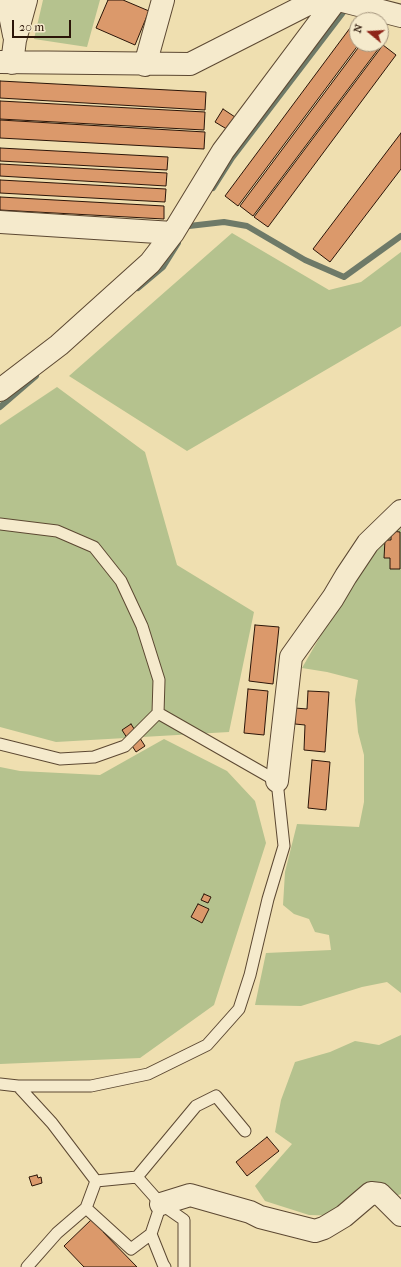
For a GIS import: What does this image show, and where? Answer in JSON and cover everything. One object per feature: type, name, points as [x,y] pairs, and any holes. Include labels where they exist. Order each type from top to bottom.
[{"type":"street","points":[[7,0],[15,40]]},
{"type":"street","points":[[26,0],[15,40],[6,62],[144,65],[190,64],[316,0]]},
{"type":"street","points":[[144,65],[163,0]]},
{"type":"street","points":[[0,390],[59,345],[150,263],[173,233],[223,152],[338,0],[401,16]]},
{"type":"street","points":[[0,222],[173,233]]},
{"type":"street","points":[[277,781],[291,657],[333,598],[368,543],[401,512]]},
{"type":"street","points":[[161,1204],[190,1195],[250,1212],[260,1217],[315,1231],[324,1228],[344,1216],[371,1193],[380,1194],[401,1215]]},
{"type":"lane","points":[[0,524],[57,532],[94,547],[121,582],[142,626],[159,680],[158,713],[125,746],[94,757],[60,759],[0,744]]},
{"type":"lane","points":[[0,1084],[18,1086],[91,1086],[148,1074],[207,1045],[239,1009],[250,976],[268,899],[284,846],[277,781],[158,713]]},
{"type":"lane","points":[[18,1086],[52,1123],[96,1181]]},
{"type":"lane","points":[[96,1181],[137,1177],[196,1106],[216,1096],[245,1131]]},
{"type":"lane","points":[[137,1177],[161,1204],[184,1220],[184,1267]]},
{"type":"lane","points":[[27,1267],[57,1232],[86,1208],[96,1181]]},
{"type":"lane","points":[[86,1208],[131,1249],[151,1234],[161,1204]]},
{"type":"lane","points":[[151,1234],[165,1267]]},
{"type":"green space","points":[[43,0],[100,0],[87,47],[34,39]]},
{"type":"green space","points":[[232,233],[329,290],[361,282],[401,252],[401,326],[187,451],[69,376]]},
{"type":"green space","points":[[57,387],[145,452],[177,565],[254,612],[229,732],[56,742],[0,727],[0,425]]},
{"type":"green space","points":[[401,528],[401,993],[387,982],[362,987],[301,1006],[255,1005],[266,953],[331,950],[329,935],[315,932],[309,919],[294,914],[283,905],[285,872],[297,824],[359,827],[364,802],[364,755],[358,732],[355,700],[358,680],[327,672],[302,668],[333,614],[373,553]]},
{"type":"green space","points":[[164,739],[227,771],[255,801],[266,843],[214,1005],[140,1058],[0,1064],[0,767],[20,771],[100,775]]},
{"type":"green space","points":[[401,1035],[401,1194],[344,1216],[309,1215],[265,1201],[255,1186],[292,1144],[275,1132],[281,1100],[295,1062],[330,1052],[355,1041],[379,1045]]},
{"type":"building","points":[[108,0],[123,0],[149,11],[135,45],[96,28]]},
{"type":"building","points":[[349,29],[349,52],[353,52],[238,206],[225,196]]},
{"type":"building","points":[[389,50],[396,55],[268,227],[254,217],[378,52],[389,52]]},
{"type":"building","points":[[355,52],[376,52],[253,216],[240,206]]},
{"type":"building","points":[[0,81],[206,92],[205,110],[0,98]]},
{"type":"building","points":[[0,101],[205,112],[204,130],[0,119]]},
{"type":"building","points":[[223,109],[238,119],[230,131],[215,122]]},
{"type":"building","points":[[0,120],[205,132],[204,149],[0,138]]},
{"type":"building","points":[[401,133],[401,169],[330,262],[313,249]]},
{"type":"building","points":[[0,148],[168,157],[167,170],[0,161]]},
{"type":"building","points":[[0,164],[167,173],[166,186],[0,176]]},
{"type":"building","points":[[0,180],[166,189],[165,202],[0,193]]},
{"type":"building","points":[[0,197],[164,206],[164,219],[0,210]]},
{"type":"building","points":[[391,531],[400,532],[400,569],[390,569],[390,558],[384,558],[385,540],[391,540]]},
{"type":"building","points":[[255,625],[279,627],[273,684],[249,681]]},
{"type":"building","points":[[248,689],[268,691],[264,735],[244,733]]},
{"type":"building","points":[[308,691],[329,692],[325,752],[304,750],[305,725],[295,724],[295,708],[307,709]]},
{"type":"building","points":[[131,724],[145,746],[136,752],[122,730]]},
{"type":"building","points":[[312,760],[330,762],[326,810],[308,808]]},
{"type":"building","points":[[204,894],[211,897],[208,903],[201,900]]},
{"type":"building","points":[[198,904],[209,909],[202,923],[191,917]]},
{"type":"building","points":[[267,1137],[279,1151],[247,1176],[236,1162]]},
{"type":"building","points":[[37,1175],[38,1178],[41,1177],[42,1183],[32,1186],[29,1177]]},
{"type":"building","points":[[92,1219],[137,1267],[84,1267],[64,1246]]},
{"type":"waterway","points":[[213,188],[232,158],[348,6]]},
{"type":"waterway","points":[[189,226],[224,222],[247,226],[305,260],[344,277],[401,236]]},
{"type":"waterway","points":[[138,288],[163,267],[178,243]]},
{"type":"waterway","points":[[0,407],[36,376]]}]
